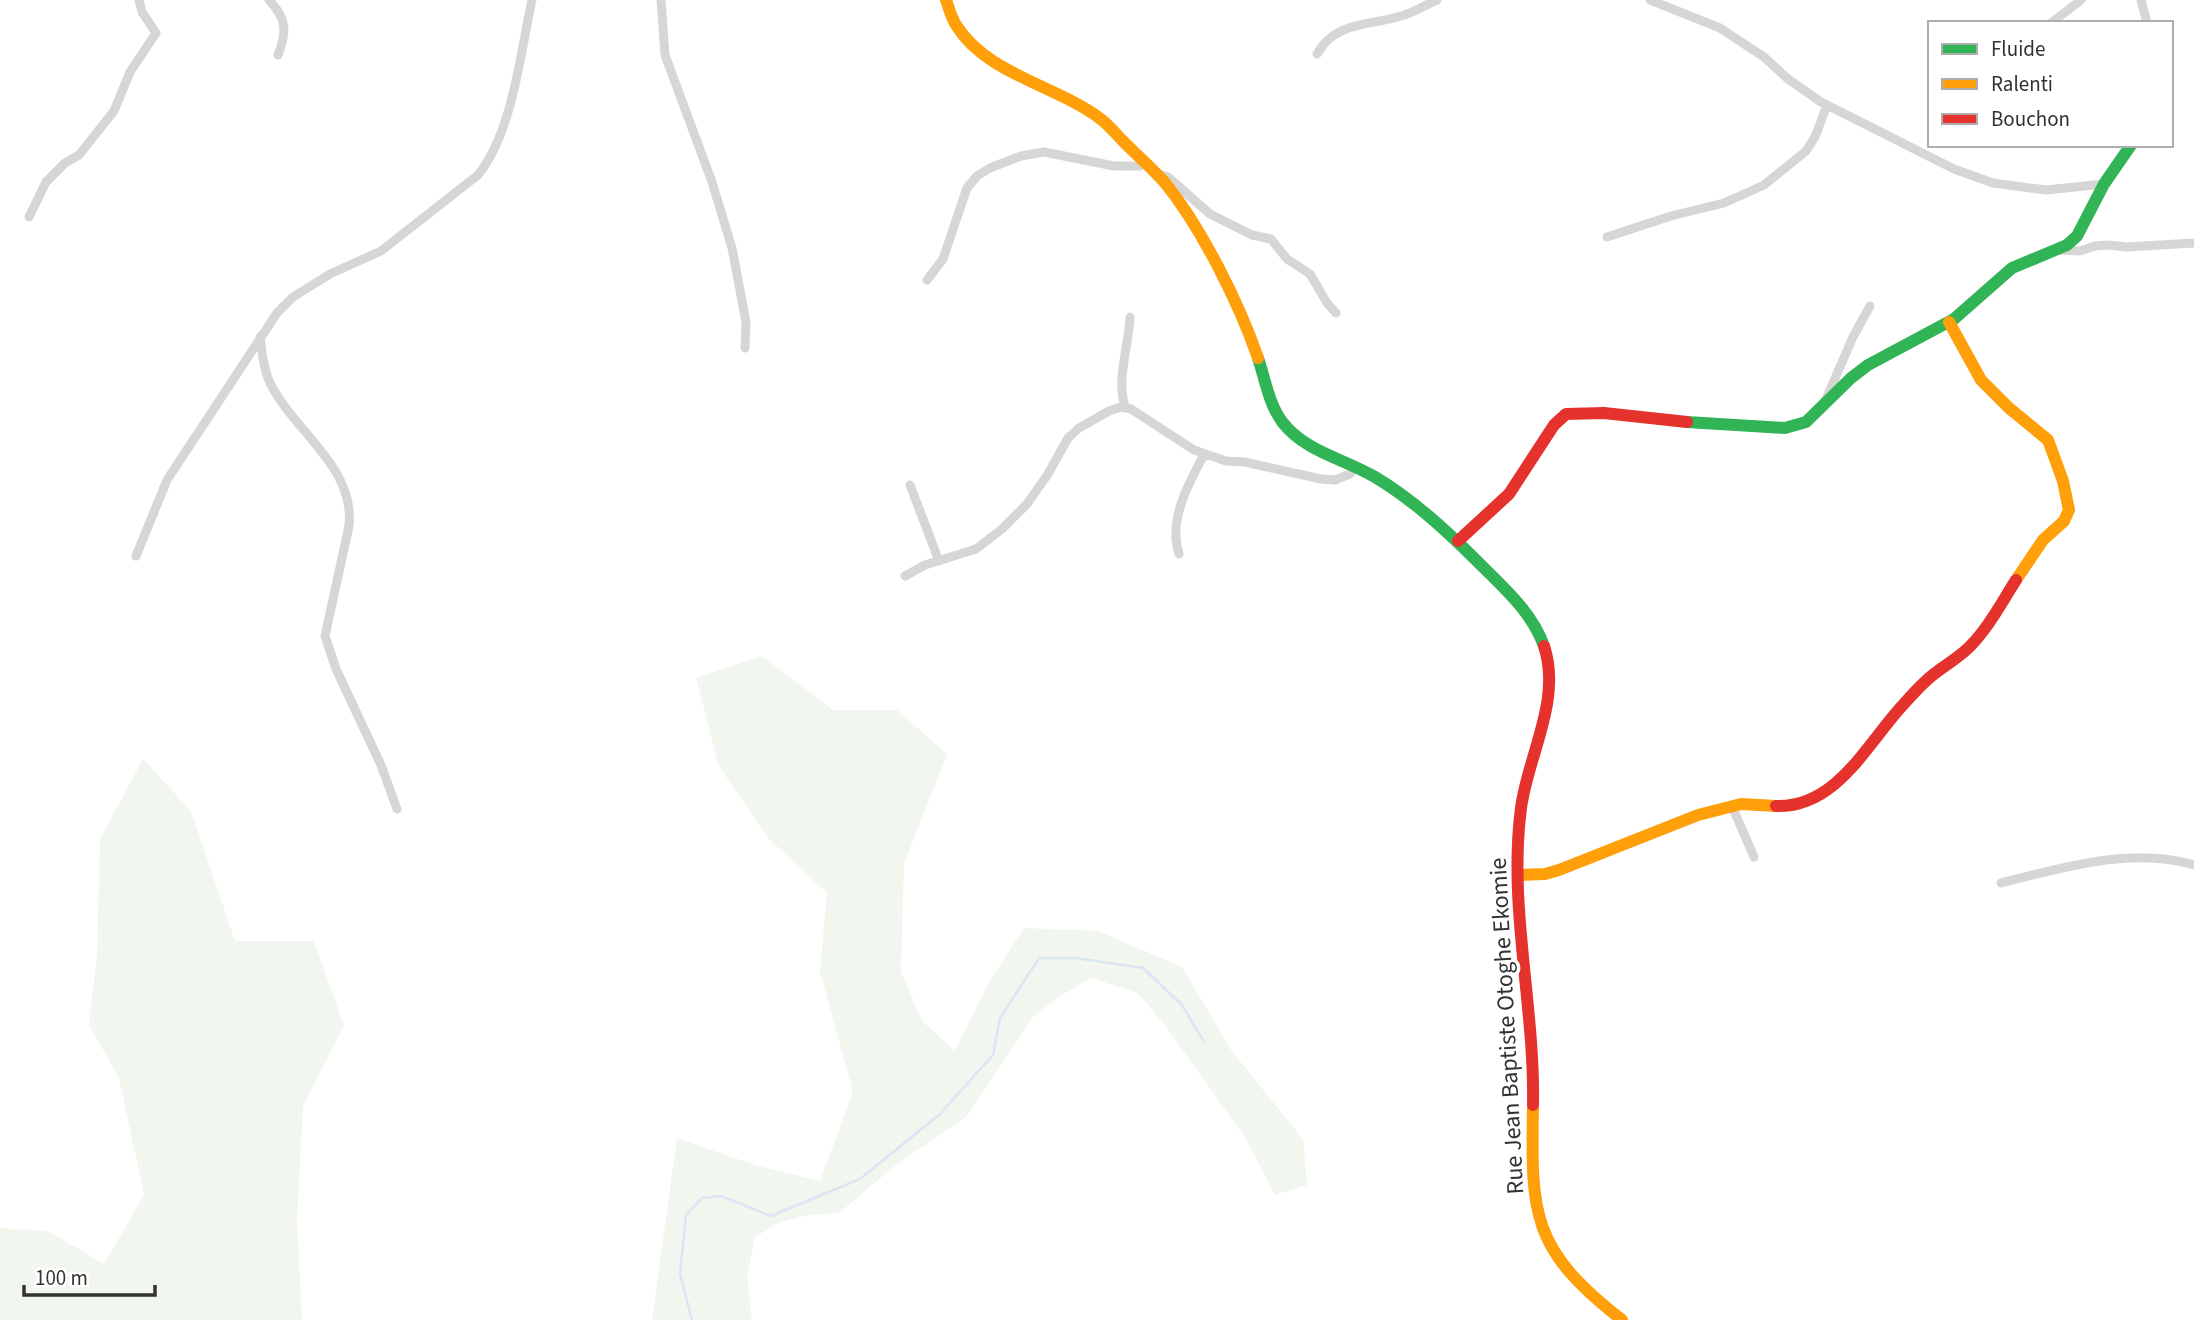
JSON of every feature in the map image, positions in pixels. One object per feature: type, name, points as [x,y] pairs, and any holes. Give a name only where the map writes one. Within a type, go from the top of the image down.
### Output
[{"type":"street","points":[[29,217],[47,182],[65,163],[79,155],[114,111],[130,72],[156,33],[142,12],[139,0]]},
{"type":"street","points":[[269,0],[284,26],[285,37],[278,55]]},
{"type":"street","points":[[136,556],[167,480],[260,337],[293,297],[330,274],[381,251],[478,175],[486,165],[510,106],[532,0]]},
{"type":"street","points":[[661,0],[665,55],[712,182],[732,248],[745,313],[745,348]]},
{"type":"street","name":"Rue Jean Baptiste Otoghe Ekomie","points":[[946,0],[951,21],[976,47],[1019,76],[1090,111],[1104,121],[1157,174],[1198,234],[1242,314],[1272,403],[1281,420],[1302,440],[1373,475],[1416,505],[1458,541],[1531,618],[1546,650],[1550,684],[1548,704],[1522,800],[1519,823],[1521,924],[1534,1081],[1530,1165],[1532,1190],[1543,1231],[1555,1256],[1581,1287],[1622,1320]]},
{"type":"street","points":[[1317,54],[1323,43],[1342,29],[1401,16],[1437,0]]},
{"type":"street","points":[[1650,0],[1720,28],[1764,57],[1788,79],[1827,105],[1954,169],[1993,183],[2046,190],[2105,184]]},
{"type":"street","points":[[2054,21],[2081,0]]},
{"type":"street","points":[[2141,0],[2146,21]]},
{"type":"street","points":[[1607,237],[1671,216],[1724,204],[1764,185],[1806,151],[1827,105]]},
{"type":"street","points":[[1458,541],[1509,494],[1553,425],[1566,414],[1604,413],[1725,426],[1785,428],[1806,422],[1850,378],[1868,365],[1949,322],[2012,268],[2059,250],[2077,236],[2105,184],[2130,147]]},
{"type":"street","points":[[927,280],[943,259],[967,188],[977,176],[990,168],[1021,156],[1044,152],[1114,166],[1140,166],[1137,155]]},
{"type":"street","points":[[1157,174],[1168,177],[1210,214],[1252,235],[1271,239],[1287,259],[1310,274],[1336,313]]},
{"type":"street","points":[[2059,250],[2080,251],[2108,245],[2138,247],[2194,243]]},
{"type":"street","points":[[1822,407],[1870,306]]},
{"type":"street","points":[[1126,408],[1121,390],[1130,317]]},
{"type":"street","points":[[1520,875],[1545,874],[1559,870],[1698,814],[1741,804],[1785,806],[1814,798],[1840,779],[1870,748],[1899,709],[1928,679],[1974,643],[2043,540],[2064,521],[2070,510],[2048,439],[2009,408],[1981,380],[1949,322]]},
{"type":"street","points":[[260,337],[264,365],[272,386],[326,458],[347,495],[351,509],[349,526],[325,636],[336,669],[381,765],[397,809]]},
{"type":"street","points":[[905,576],[925,565],[976,549],[1002,529],[1027,505],[1068,438],[1089,421],[1109,411],[1126,408],[1204,455],[1226,461],[1335,480],[1350,474],[1354,467]]},
{"type":"street","points":[[1180,554],[1175,530],[1186,494],[1204,455]]},
{"type":"street","points":[[910,485],[940,561]]},
{"type":"street","points":[[1732,806],[1754,857]]},
{"type":"street","points":[[2001,883],[2054,870],[2124,858],[2180,860],[2194,865]]},
{"type":"shaded area","points":[[762,656],[833,710],[897,710],[947,754],[904,864],[901,972],[922,1021],[955,1051],[991,979],[1024,928],[1098,931],[1182,967],[1231,1050],[1303,1139],[1307,1185],[1275,1195],[1245,1137],[1167,1028],[1138,993],[1091,978],[1057,998],[1033,1017],[966,1117],[896,1165],[839,1213],[807,1215],[778,1223],[755,1237],[747,1279],[752,1320],[652,1320],[677,1138],[755,1165],[820,1181],[853,1092],[820,972],[827,893],[768,838],[719,766],[696,678]]},
{"type":"shaded area","points":[[143,759],[191,811],[235,941],[314,941],[344,1026],[303,1106],[297,1221],[302,1320],[0,1320],[0,1228],[48,1231],[104,1264],[144,1195],[119,1078],[89,1025],[97,955],[100,839]]},
{"type":"waterway","points":[[692,1320],[680,1274],[686,1215],[702,1198],[721,1196],[771,1216],[860,1179],[940,1114],[993,1055],[1000,1018],[1039,958],[1076,958],[1143,968],[1182,1005],[1204,1042]]},
{"type":"traffic: fast","points":[[1687,422],[1785,428],[1806,422],[1868,365],[1954,319],[2012,268],[2067,245],[2077,236],[2104,184],[2130,147]]},
{"type":"traffic: fast","points":[[1258,358],[1274,408],[1292,433],[1314,448],[1375,477],[1431,518],[1518,603],[1533,623],[1544,646]]},
{"type":"traffic: slow","points":[[946,0],[951,16],[969,42],[1004,68],[1065,97],[1102,120],[1166,184],[1193,222],[1218,267],[1241,314],[1258,358]]},
{"type":"traffic: slow","points":[[1949,322],[1981,380],[2009,408],[2048,440],[2063,481],[2069,510],[2064,521],[2043,540],[2016,580]]},
{"type":"traffic: slow","points":[[1520,875],[1545,874],[1559,870],[1698,815],[1741,804],[1776,806]]},
{"type":"traffic: slow","points":[[1533,1105],[1533,1175],[1536,1203],[1543,1227],[1553,1250],[1569,1272],[1622,1320]]},
{"type":"traffic: jam","points":[[1458,541],[1509,494],[1554,425],[1566,414],[1604,413],[1687,422]]},
{"type":"traffic: jam","points":[[1776,806],[1797,804],[1816,797],[1848,771],[1918,689],[1974,642],[2016,580]]},
{"type":"traffic: jam","points":[[1533,1105],[1533,1068],[1520,919],[1518,845],[1521,808],[1542,727],[1549,687],[1544,646]]}]
